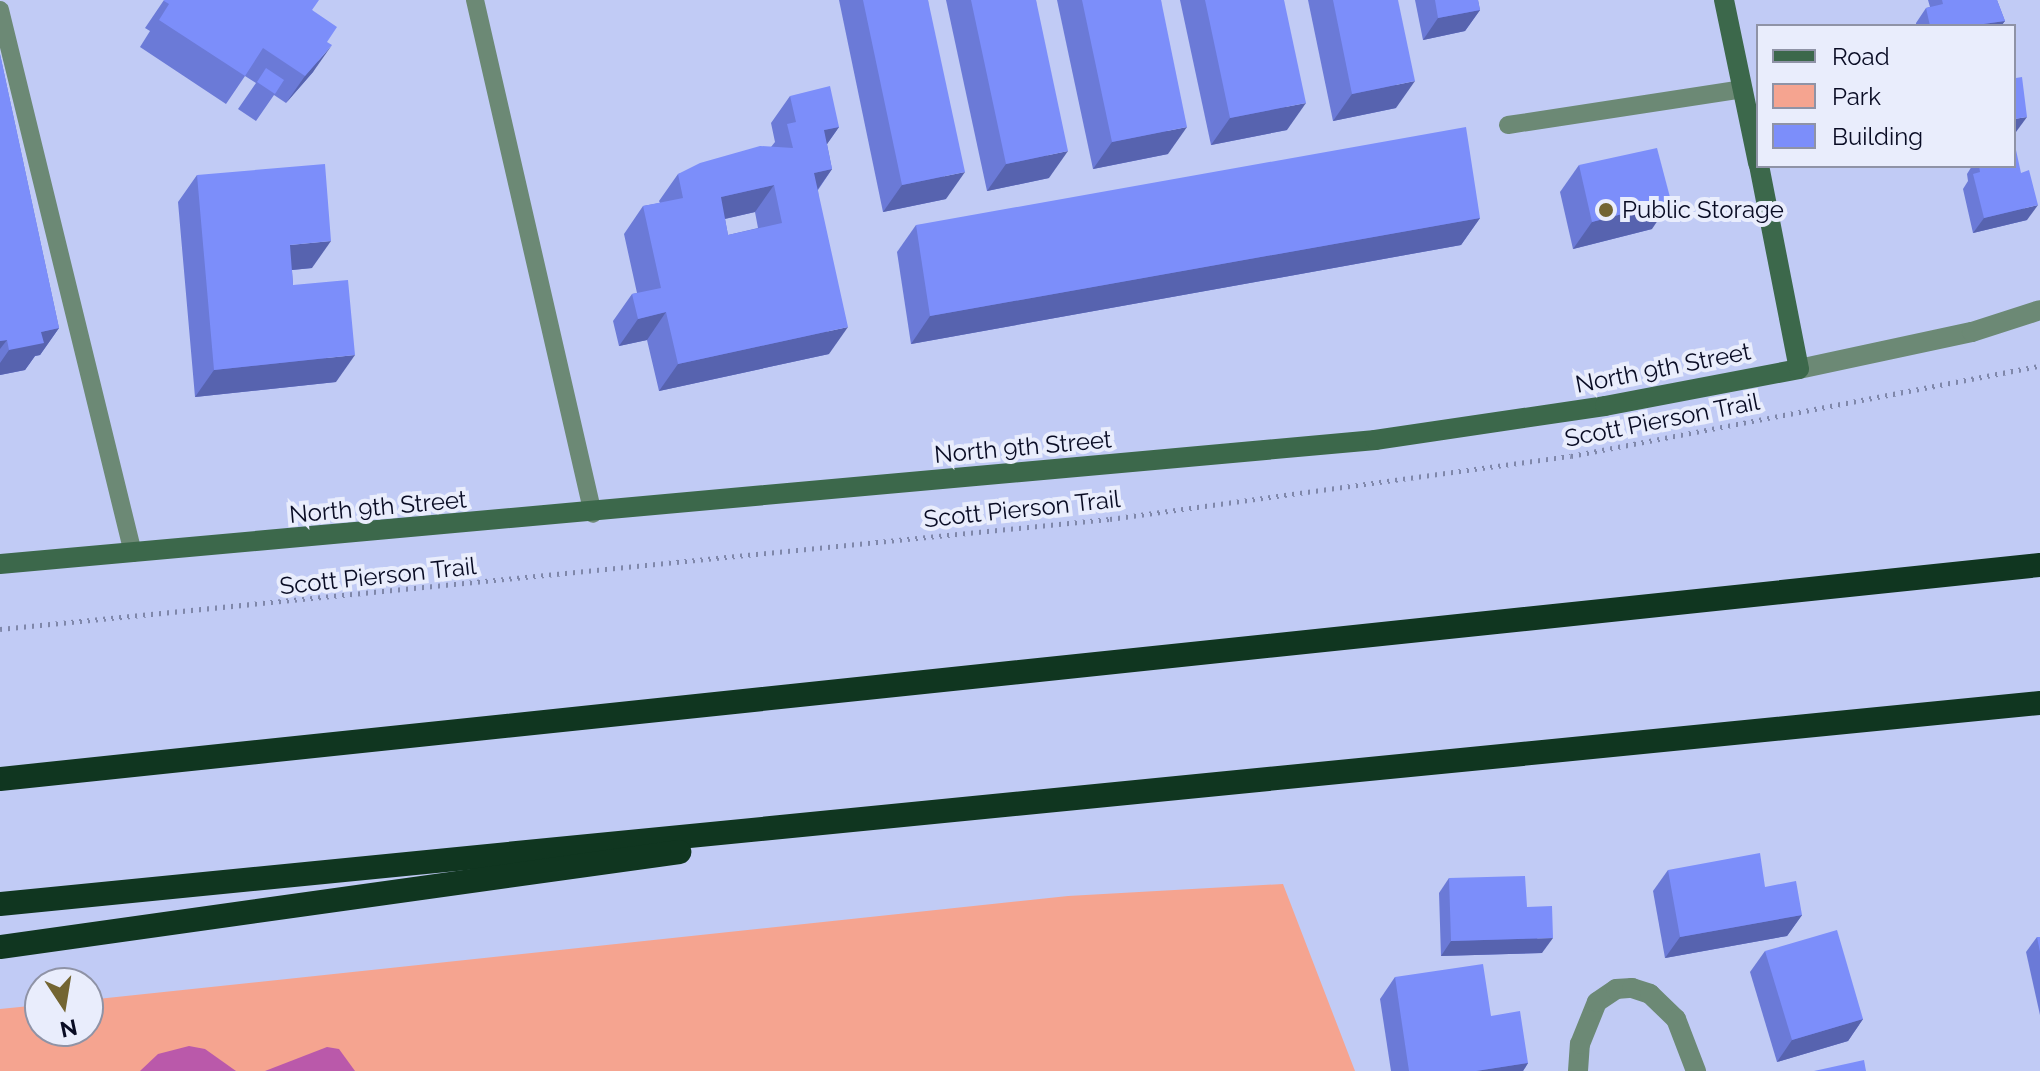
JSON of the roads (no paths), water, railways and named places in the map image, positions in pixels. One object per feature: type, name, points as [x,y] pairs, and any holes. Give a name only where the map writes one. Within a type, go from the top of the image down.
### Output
[{"type":"highway","points":[[0,779],[2040,565]]},
{"type":"highway","points":[[0,904],[2040,703]]},
{"type":"highway","points":[[0,947],[1064,799]]},
{"type":"street","points":[[1724,0],[1756,155]]},
{"type":"street","points":[[1759,168],[1799,369]]},
{"type":"street","name":"North 9th Street","points":[[0,564],[593,514],[1375,440],[1605,406],[1799,369],[1958,336],[2040,310]]},
{"type":"street","points":[[1578,1071],[1584,1031],[1597,1002],[1616,989],[1632,988],[1650,994],[1676,1019],[1696,1071]]},
{"type":"lane","points":[[475,0],[593,514]]},
{"type":"lane","points":[[0,10],[133,553]]},
{"type":"lane","points":[[1508,125],[1743,89]]},
{"type":"place","name":"Public Storage","points":[[1606,210]]}]
